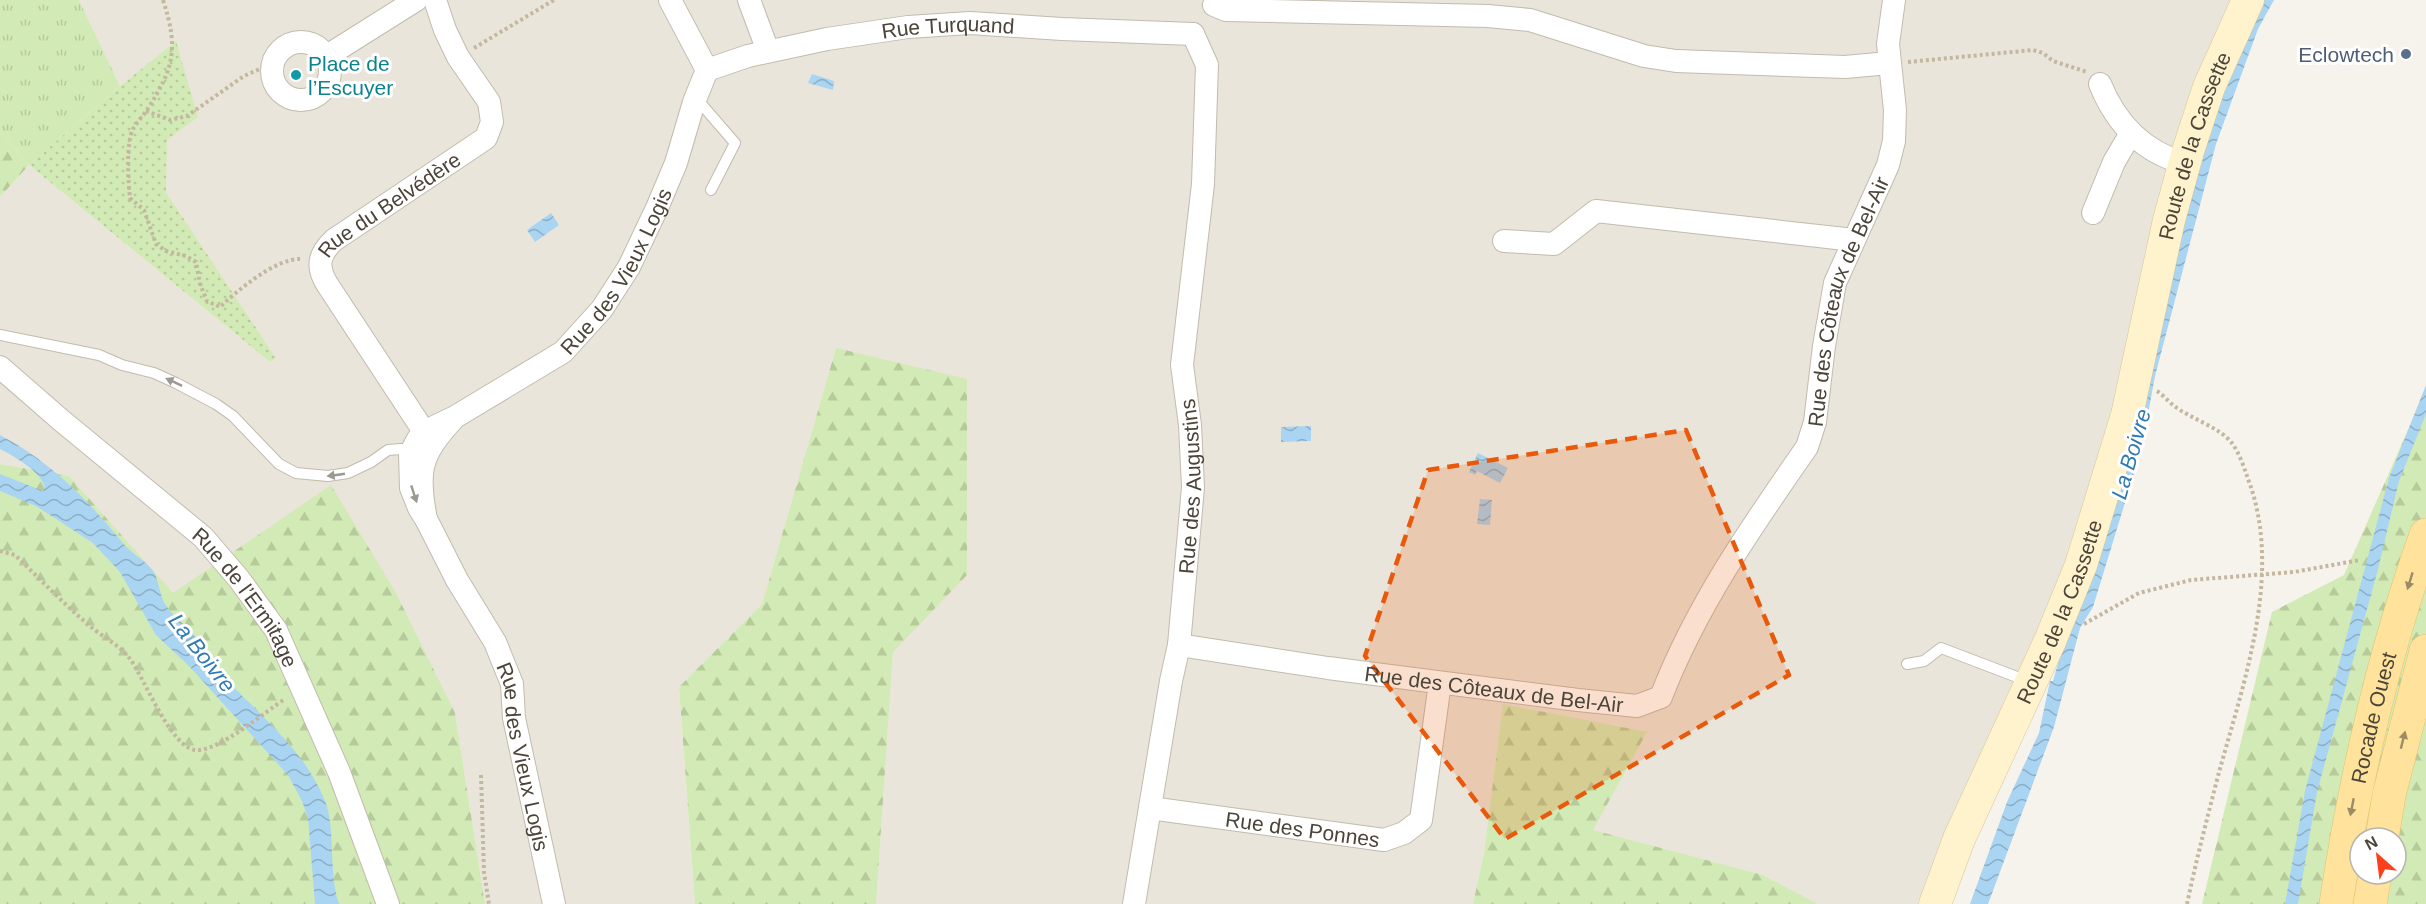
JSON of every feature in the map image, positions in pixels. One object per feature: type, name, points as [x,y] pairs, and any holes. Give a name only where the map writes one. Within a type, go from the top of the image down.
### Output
[{"type":"main road","name":"Rocade Ouest","points":[[2336,904],[2353,801],[2378,691],[2426,535]]},
{"type":"main road","name":"Rocade Ouest","points":[[2384,826],[2389,795],[2426,651]]},
{"type":"main road","points":[[2370,904],[2373,886]]},
{"type":"street","points":[[327,56],[416,0]]},
{"type":"street","name":"Rue du Belvédère","points":[[430,437],[321,273],[319,260],[324,249],[334,240],[486,138],[492,122],[489,102],[458,57],[445,30],[435,0]]},
{"type":"street","points":[[670,0],[707,70]]},
{"type":"street","points":[[749,0],[768,51]]},
{"type":"street","name":"Rue des Côteaux de Bel-Air","points":[[1179,645],[1440,683],[1637,706],[1661,697],[1714,586],[1807,447],[1815,422],[1834,283],[1887,165],[1894,141],[1895,110],[1889,63],[1889,25],[1894,0]]},
{"type":"street","name":"Route de la Cassette","points":[[1935,904],[1959,839],[2081,565],[2109,481],[2127,415],[2150,301],[2184,163],[2209,87],[2248,0]]},
{"type":"street","points":[[1193,34],[1216,3],[1226,10],[1488,16],[1530,20],[1644,56],[1676,61],[1845,67],[1889,63]]},
{"type":"street","name":"Rue Turquand","points":[[707,70],[768,51],[827,39],[908,27],[970,23],[1074,30],[1193,34]]},
{"type":"street","name":"Rue des Augustins","points":[[1134,904],[1179,645],[1193,487],[1190,425],[1182,365],[1203,184],[1207,65],[1193,34]]},
{"type":"street","points":[[293,42],[316,45],[327,56],[331,71],[327,86],[316,97],[308,100],[293,99],[280,92],[272,79],[273,63],[280,50],[293,42]]},
{"type":"street","name":"Rue des Vieux Logis","points":[[554,904],[514,718],[512,684],[495,642],[457,580],[419,508],[411,488],[409,469],[412,451],[418,439],[430,437],[455,417],[563,352],[602,309],[628,267],[657,208],[676,163],[707,70]]},
{"type":"street","points":[[2100,84],[2116,115],[2131,134],[2151,150],[2184,163]]},
{"type":"street","points":[[2093,213],[2114,162],[2131,134]]},
{"type":"street","points":[[1504,241],[1554,244],[1596,211],[1854,240]]},
{"type":"street","name":"Rue de l’Ermitage","points":[[0,368],[203,537],[239,579],[270,622],[303,686],[339,772],[388,904]]},
{"type":"street","name":"Rue des Vieux Logis","points":[[426,519],[420,480],[430,437]]},
{"type":"street","name":"Rue des Ponnes","points":[[1150,808],[1384,840],[1404,832],[1421,820],[1440,683]]},
{"type":"lane","points":[[696,98],[735,143],[711,190]]},
{"type":"lane","points":[[0,335],[99,355],[122,365],[154,373],[176,383],[216,404],[233,416],[279,464],[296,473],[328,476],[348,473],[371,462],[388,450],[412,451]]},
{"type":"lane","points":[[1907,664],[1924,661],[1941,648],[2030,682]]},
{"type":"path","points":[[163,0],[174,49],[168,75],[134,128],[129,140],[127,180],[130,198],[144,210],[156,244],[166,251],[186,256],[196,262],[200,284],[207,301],[220,307],[238,291],[292,258],[319,260]]},
{"type":"path","points":[[458,57],[554,0]]},
{"type":"path","points":[[1889,63],[1956,59],[2033,50],[2043,53],[2053,61],[2098,75],[2100,84]]},
{"type":"path","points":[[146,111],[170,120],[187,116],[244,76],[273,63]]},
{"type":"path","points":[[2160,392],[2190,418],[2232,442],[2256,500],[2262,537],[2263,574],[2253,642],[2200,843],[2187,904]]},
{"type":"path","points":[[0,551],[15,555],[91,627],[129,657],[183,745],[196,750],[210,747],[239,732],[273,706]]},
{"type":"path","points":[[2085,624],[2139,593],[2191,580],[2294,572],[2360,560]]},
{"type":"path","points":[[481,776],[484,872],[489,904]]},
{"type":"highlighted area","points":[[1686,430],[1789,675],[1505,839],[1365,656],[1428,470]]},
{"type":"shaded area","points":[[79,0],[2259,0],[2099,478],[1943,904],[1818,904],[1763,875],[1592,830],[1503,705],[1484,853],[1473,904],[876,904],[893,651],[966,574],[836,348],[762,604],[679,687],[695,904],[485,904],[455,713],[331,486],[173,594],[69,476],[0,464],[0,197],[29,165],[270,362],[276,358],[166,192],[166,140],[175,42],[120,86]]},
{"type":"green space","points":[[0,0],[79,0],[120,86],[29,165],[0,132]]},
{"type":"green space","points":[[176,41],[198,117],[167,140],[166,192],[276,358],[270,362],[29,165]]},
{"type":"green space","points":[[0,132],[29,165],[0,197]]},
{"type":"green space","points":[[836,348],[967,379],[967,575],[893,652],[876,904],[695,904],[679,687],[762,604]]},
{"type":"green space","points":[[2426,389],[2426,904],[2202,904],[2272,612],[2344,575]]},
{"type":"green space","points":[[0,464],[69,476],[173,593],[331,485],[395,591],[455,713],[485,904],[0,904]]},
{"type":"green space","points":[[1503,704],[1647,732],[1593,830],[1763,875],[1818,904],[1473,904],[1484,853]]},
{"type":"water","name":"La Boivre","points":[[2258,0],[2274,0],[2258,29],[2216,144],[2155,376],[2142,447],[2093,607],[2080,628],[2054,727],[1988,904],[1970,904],[2007,802],[2039,733],[2050,681],[2053,681],[2210,120]]},
{"type":"water","points":[[812,74],[834,81],[833,90],[808,83]]},
{"type":"water","points":[[551,213],[559,225],[535,242],[527,230]]},
{"type":"water","points":[[2426,385],[2426,414],[2399,481],[2378,569],[2317,792],[2298,904],[2285,904],[2305,791],[2389,478]]},
{"type":"water","points":[[1311,426],[1311,441],[1281,442],[1281,427]]},
{"type":"water","name":"La Boivre","points":[[0,435],[36,457],[67,482],[126,546],[148,565],[155,574],[165,604],[192,633],[207,658],[272,725],[302,760],[315,780],[328,812],[334,879],[339,904],[315,904],[308,818],[288,775],[190,667],[156,635],[120,572],[93,543],[36,506],[0,491],[0,474],[43,491],[45,488],[33,470],[0,449]]},
{"type":"water","points":[[1478,453],[1508,468],[1500,483],[1477,471],[1475,475],[1469,472]]},
{"type":"water","points":[[1480,499],[1492,500],[1490,525],[1477,524]]},
{"type":"place","name":"Eclowtech","points":[[2406,54]]},
{"type":"place","name":"Place de l’Escuyer","points":[[296,75]]}]
